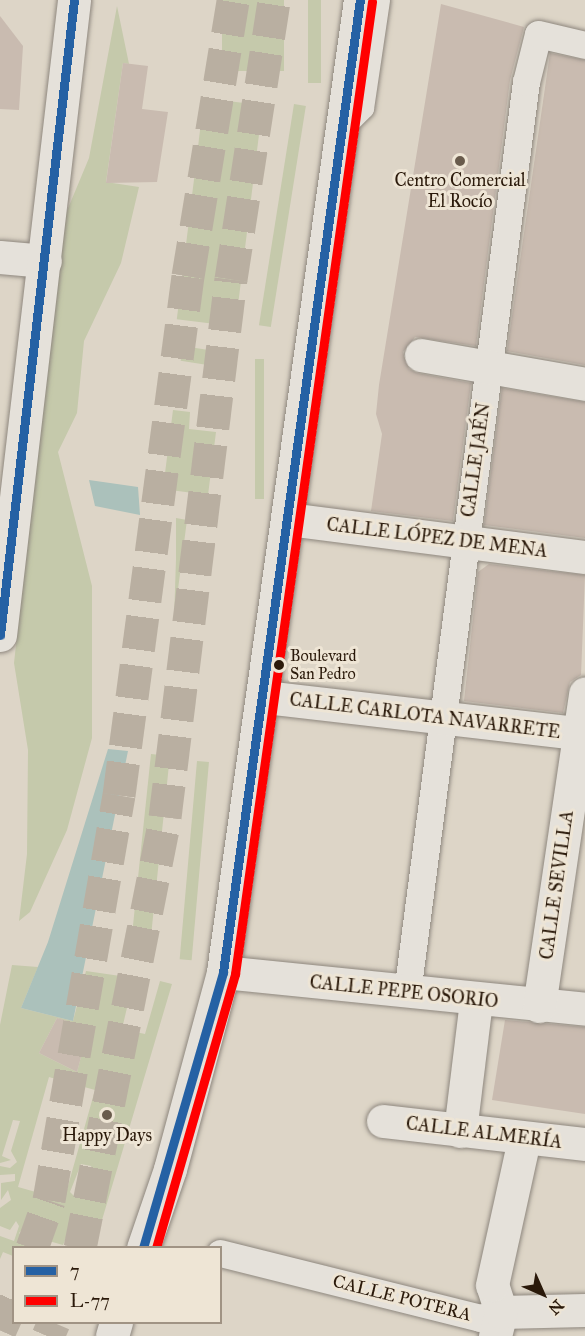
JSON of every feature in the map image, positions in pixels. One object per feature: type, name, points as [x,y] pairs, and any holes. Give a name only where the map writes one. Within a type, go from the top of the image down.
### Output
[{"type":"street","points":[[0,635],[3,586],[45,261],[74,0]]},
{"type":"street","points":[[144,1246],[170,1169],[223,972],[265,697],[360,0]]},
{"type":"street","name":"CALLE JAÉN","points":[[407,993],[526,82],[538,34],[585,45]]},
{"type":"street","points":[[0,257],[45,261]]},
{"type":"street","points":[[422,355],[489,365],[585,384]]},
{"type":"street","name":"CALLE LÓPEZ DE MENA","points":[[288,519],[466,544],[585,557]]},
{"type":"street","name":"CALLE SEVILLA","points":[[539,1006],[582,734],[585,693]]},
{"type":"street","name":"CALLE CARLOTA NAVARRETE","points":[[265,697],[582,734]]},
{"type":"street","name":"CALLE PEPE OSORIO","points":[[223,972],[476,1001],[585,1009]]},
{"type":"street","points":[[460,1131],[476,1001]]},
{"type":"street","name":"CALLE ALMERÍA","points":[[382,1121],[524,1139],[585,1144]]},
{"type":"street","points":[[498,1324],[492,1285],[524,1139]]},
{"type":"street","name":"CALLE POTERA","points":[[222,1254],[498,1324],[585,1310]]},
{"type":"lane","points":[[341,133],[365,109],[381,0]]},
{"type":"green space","points":[[222,0],[284,0],[284,71],[222,71]]},
{"type":"green space","points":[[308,0],[321,0],[321,83],[308,83]]},
{"type":"green space","points":[[117,6],[129,64],[123,63],[106,182],[139,187],[121,263],[84,341],[77,413],[58,452],[92,586],[92,738],[67,830],[30,912],[19,921],[27,854],[28,750],[14,663],[64,218],[89,158]]},
{"type":"green space","points":[[204,98],[263,105],[235,327],[177,319]]},
{"type":"green space","points":[[294,104],[306,106],[271,327],[259,325]]},
{"type":"green space","points":[[183,346],[227,353],[225,368],[181,361]]},
{"type":"green space","points":[[255,359],[264,359],[264,499],[255,499]]},
{"type":"green space","points":[[173,410],[190,412],[189,429],[216,432],[208,495],[163,489]]},
{"type":"green space","points":[[176,518],[187,520],[174,620],[176,559]]},
{"type":"green space","points":[[151,754],[170,756],[149,953],[130,951]]},
{"type":"green space","points":[[197,761],[209,762],[192,960],[180,959]]},
{"type":"green space","name":"Happy Days","points":[[12,965],[38,967],[21,1008],[73,1021],[86,971],[134,978],[122,1029],[145,1034],[160,981],[172,984],[94,1246],[71,1246],[77,1224],[73,1221],[63,1245],[49,1241],[47,1246],[12,1246],[12,1256],[3,1252],[0,1259],[0,1236],[14,1241],[19,1226],[16,1221],[10,1230],[0,1226],[0,1208],[11,1200],[8,1190],[1,1200],[1,1183],[15,1181],[15,1174],[0,1175],[0,1166],[10,1168],[17,1162],[11,1151],[20,1121],[13,1120],[2,1156],[11,1160],[0,1163],[0,1025]],"holes":[[[57,1018],[88,1030],[77,1072],[39,1053]],[[49,1077],[95,1090],[64,1200],[18,1187]],[[81,1164],[91,1166],[94,1175],[89,1188],[82,1187],[84,1172],[74,1196],[70,1192]],[[48,1219],[51,1223],[41,1234],[45,1243],[36,1239],[30,1244],[19,1233],[27,1225],[37,1229]]]},
{"type":"water","points":[[89,480],[138,487],[140,515],[95,506]]},
{"type":"water","points":[[108,749],[128,751],[73,1021],[21,1008],[48,942]]},
{"type":"building","points":[[441,4],[524,27],[510,80],[476,346],[415,337],[403,352],[409,369],[417,373],[471,383],[453,521],[371,511],[382,434],[376,414],[379,385]]},
{"type":"building","points":[[0,16],[23,46],[19,110],[0,109]]},
{"type":"building","points":[[550,53],[585,60],[585,365],[507,351]]},
{"type":"building","points":[[123,63],[148,66],[142,109],[168,112],[157,182],[106,183]]},
{"type":"building","points":[[502,388],[585,402],[585,538],[484,525]]},
{"type":"building","points":[[489,564],[585,575],[581,675],[570,682],[563,713],[464,701],[478,572]]},
{"type":"building","points":[[57,1018],[89,1027],[77,1072],[39,1053]]},
{"type":"building","points":[[505,1020],[585,1027],[585,1114],[492,1100]]},
{"type":"tunnel","points":[[33,1246],[49,1200],[119,795],[188,276],[233,0]]},
{"type":"tunnel","points":[[80,1246],[165,817],[231,279],[274,0]]},
{"type":"tunnel","points":[[0,1330],[12,1303]]},
{"type":"tunnel","points":[[48,1336],[53,1324]]},
{"type":"transit line","name":"7","points":[[0,635],[74,0]]},
{"type":"transit line","name":"7","points":[[144,1246],[223,972],[360,0]]},
{"type":"transit line","name":"L-77","points":[[157,1246],[235,974],[372,2]]},
{"type":"place","name":"Centro Comercial El Rocío","points":[[460,161]]},
{"type":"place","name":"Boulevard San Pedro","points":[[279,665]]},
{"type":"place","name":"Happy Days","points":[[107,1115]]}]
